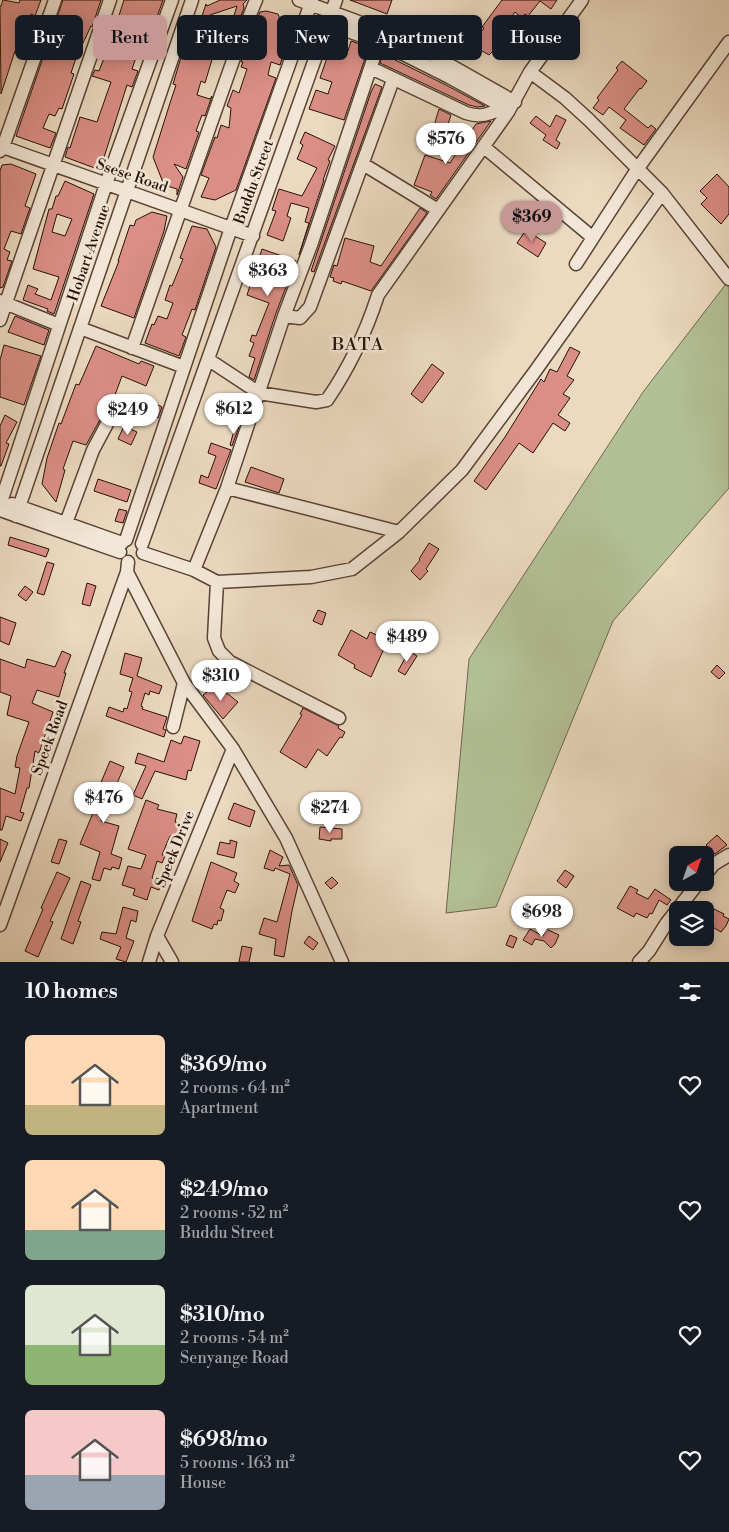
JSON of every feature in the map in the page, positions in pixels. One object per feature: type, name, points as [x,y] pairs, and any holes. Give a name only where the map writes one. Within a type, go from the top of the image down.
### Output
[{"type":"street","points":[[0,130],[47,0]]},
{"type":"street","points":[[1,148],[55,0]]},
{"type":"street","points":[[0,320],[3,302],[110,0]]},
{"type":"street","name":"Hobart Avenue","points":[[0,504],[58,324],[172,0]]},
{"type":"street","name":"Hobart Avenue","points":[[18,511],[192,0]]},
{"type":"street","points":[[132,348],[243,32],[256,0]]},
{"type":"street","points":[[208,360],[259,393],[316,402],[327,400],[335,389],[368,326],[378,295],[484,147],[530,72],[582,0]]},
{"type":"street","points":[[342,962],[286,838],[233,749],[184,683],[121,556],[122,545],[307,1],[334,6],[402,38],[509,108]]},
{"type":"street","points":[[576,264],[638,168],[729,42]]},
{"type":"street","name":"Buddu Street","points":[[142,549],[315,60]]},
{"type":"street","points":[[194,570],[228,488],[284,316],[314,235],[373,60]]},
{"type":"street","points":[[415,60],[509,108]]},
{"type":"street","points":[[371,68],[393,80],[475,116],[485,116],[509,108]]},
{"type":"street","points":[[530,72],[565,98],[638,168],[662,193],[729,279]]},
{"type":"street","points":[[284,316],[300,318],[310,307],[393,80]]},
{"type":"street","points":[[484,147],[592,238]]},
{"type":"street","name":"Ssese Road","points":[[1,148],[253,236]]},
{"type":"street","points":[[363,164],[438,210]]},
{"type":"street","points":[[0,504],[122,545],[135,539],[142,549],[194,570],[217,582],[311,577],[352,569],[398,532],[462,470],[662,193]]},
{"type":"street","points":[[3,302],[58,324]]},
{"type":"street","points":[[80,328],[184,367]]},
{"type":"street","points":[[66,523],[93,450],[108,422]]},
{"type":"street","points":[[228,488],[398,532]]},
{"type":"street","points":[[18,511],[66,523],[122,545]]},
{"type":"street","points":[[128,567],[137,560],[142,549]]},
{"type":"street","name":"Speek Road","points":[[0,925],[128,567]]},
{"type":"street","points":[[217,582],[214,638],[219,651],[230,662],[339,718]]},
{"type":"street","points":[[173,727],[184,683]]},
{"type":"street","name":"Speek Drive","points":[[149,962],[157,936],[233,749]]},
{"type":"street","points":[[714,864],[729,855]]},
{"type":"street","points":[[639,962],[692,891]]},
{"type":"street","points":[[157,936],[172,962]]},
{"type":"green space","points":[[729,280],[729,488],[613,621],[496,907],[446,913],[469,659],[643,392]]},
{"type":"building","points":[[3,0],[19,3],[20,0],[41,0],[35,15],[15,15],[15,51],[1,94],[0,6]]},
{"type":"building","points":[[63,0],[101,0],[96,15],[93,15],[92,27],[83,43],[83,15],[58,15]]},
{"type":"building","points":[[124,0],[163,0],[158,15],[119,15]]},
{"type":"building","points":[[220,0],[247,0],[243,4],[244,8],[241,15],[234,15],[237,6],[210,15],[202,15],[206,4],[207,6]]},
{"type":"building","points":[[350,0],[392,0],[387,14]]},
{"type":"building","points":[[502,0],[557,0],[551,9],[540,1],[529,15],[518,15],[515,12],[513,15],[492,15],[492,52],[489,55],[482,51],[482,31],[484,28],[482,27]]},
{"type":"building","points":[[266,11],[278,15],[277,60],[282,60],[280,65],[271,62],[268,75],[276,78],[236,190],[215,200],[201,197],[209,178],[201,175],[221,125],[229,128],[231,108],[227,106],[233,90],[239,93],[247,69],[241,67],[242,60],[267,60],[267,15],[259,15],[260,12]]},
{"type":"building","points":[[351,41],[358,43],[358,60],[365,60],[344,120],[309,109],[316,90],[328,94],[332,82],[320,78],[326,60],[348,60]]},
{"type":"building","points":[[42,60],[75,60],[71,73],[74,74],[62,109],[59,108],[55,116],[49,114],[43,128],[56,133],[50,148],[16,136]]},
{"type":"building","points":[[103,60],[135,60],[132,69],[138,71],[132,87],[127,85],[100,170],[65,157],[68,147],[70,148],[80,117],[97,122],[111,82],[92,76],[95,70],[99,71]]},
{"type":"building","points":[[180,60],[212,60],[205,83],[201,81],[197,95],[210,99],[212,96],[205,116],[202,115],[196,131],[199,132],[186,169],[174,164],[183,177],[177,195],[177,189],[164,185],[153,157],[176,85],[173,84]]},
{"type":"building","points":[[381,60],[395,60],[485,106],[469,105],[380,63]]},
{"type":"building","points":[[622,61],[647,81],[624,109],[648,128],[651,125],[656,129],[644,145],[620,128],[626,120],[609,107],[603,115],[593,108],[599,100],[597,98],[618,70],[616,68]]},
{"type":"building","points":[[375,84],[382,87],[314,272],[311,271],[371,92]]},
{"type":"building","points":[[439,109],[451,115],[442,143],[430,139]]},
{"type":"building","points":[[556,115],[566,120],[556,140],[560,143],[557,149],[543,140],[546,135],[530,123],[536,116],[550,127]]},
{"type":"building","points":[[491,121],[436,199],[430,195],[432,192],[414,185],[425,155],[450,163],[476,124]]},
{"type":"building","points":[[305,132],[335,146],[328,160],[330,161],[299,255],[309,223],[305,222],[309,208],[291,203],[287,216],[291,218],[283,241],[267,235],[276,211],[272,210],[279,189],[302,196],[317,168],[297,159],[303,145],[300,143]]},
{"type":"building","points":[[11,164],[36,174],[25,206],[30,208],[21,234],[11,231],[4,249],[10,252],[7,260],[12,261],[3,287],[0,288],[0,171],[2,165]]},
{"type":"building","points":[[717,174],[729,187],[729,214],[721,224],[701,204],[707,198],[700,191]]},
{"type":"building","points":[[65,181],[94,194],[54,314],[47,311],[48,309],[23,300],[28,285],[38,289],[35,294],[51,300],[59,277],[33,269],[49,209],[52,209],[56,196],[58,196]],"holes":[[[57,214],[72,219],[65,236],[52,232]]]},
{"type":"building","points":[[420,208],[427,213],[371,291],[342,281],[341,284],[333,281],[334,278],[330,277],[334,265],[337,266],[345,238],[374,246],[370,262],[381,266]]},
{"type":"building","points":[[152,212],[167,216],[164,231],[134,318],[101,306],[119,261],[130,225],[134,226],[136,220]]},
{"type":"building","points":[[192,226],[207,229],[216,247],[195,310],[192,309],[182,335],[186,337],[179,356],[145,343],[152,324],[154,325],[158,316],[167,319],[173,303],[165,300],[183,259],[180,258]]},
{"type":"building","points":[[526,230],[546,243],[538,257],[517,243]]},
{"type":"building","points":[[262,249],[296,261],[276,313],[254,380],[249,377],[255,358],[249,356],[254,343],[250,341],[252,335],[256,336],[269,303],[247,295]]},
{"type":"building","points":[[15,316],[49,330],[44,345],[8,332]]},
{"type":"building","points":[[4,345],[41,356],[24,405],[0,397],[0,360]]},
{"type":"building","points":[[96,346],[139,364],[141,361],[154,366],[146,386],[122,376],[108,414],[101,418],[86,445],[73,441],[63,469],[65,470],[56,502],[42,484],[47,458],[59,423],[61,424],[76,384],[79,385]]},
{"type":"building","points":[[570,347],[580,352],[567,376],[574,380],[563,394],[570,398],[558,415],[570,423],[565,431],[553,423],[533,453],[519,443],[486,490],[474,481],[505,437],[541,379],[544,382],[550,369],[557,372]]},
{"type":"building","points":[[432,364],[444,373],[422,403],[411,394]]},
{"type":"building","points":[[138,394],[162,407],[158,418],[132,404]]},
{"type":"building","points":[[5,415],[17,422],[6,443],[9,444],[0,466],[0,426]]},
{"type":"building","points":[[124,426],[137,432],[131,445],[118,439]]},
{"type":"building","points":[[235,427],[239,427],[232,446],[230,445]]},
{"type":"building","points":[[211,443],[231,450],[216,489],[199,483],[201,475],[208,478],[216,456],[208,453]]},
{"type":"building","points":[[251,467],[284,479],[279,493],[245,482]]},
{"type":"building","points":[[98,479],[131,490],[127,502],[94,491]]},
{"type":"building","points":[[119,509],[127,511],[123,523],[115,521]]},
{"type":"building","points":[[10,537],[49,549],[46,557],[8,545]]},
{"type":"building","points":[[429,543],[439,549],[426,569],[428,571],[420,580],[411,571],[420,560]]},
{"type":"building","points":[[47,562],[54,564],[44,595],[37,593]]},
{"type":"building","points":[[87,583],[96,586],[90,606],[82,604]]},
{"type":"building","points":[[25,586],[33,592],[26,601],[18,595]]},
{"type":"building","points":[[318,610],[326,613],[322,625],[313,621]]},
{"type":"building","points":[[0,617],[16,623],[9,645],[0,641]]},
{"type":"building","points":[[351,630],[367,639],[370,632],[388,640],[371,677],[354,668],[355,665],[338,655]]},
{"type":"building","points":[[62,651],[71,655],[64,673],[66,673],[59,697],[37,690],[32,703],[53,712],[39,753],[35,751],[29,788],[27,788],[20,812],[24,813],[21,821],[6,816],[2,830],[0,830],[0,788],[15,794],[20,768],[15,767],[17,756],[29,722],[7,715],[11,696],[0,692],[0,659],[25,668],[27,659],[55,667]]},
{"type":"building","points":[[409,651],[417,656],[405,675],[398,671]]},
{"type":"building","points":[[125,653],[142,658],[137,676],[162,686],[159,694],[150,691],[149,695],[145,693],[141,706],[143,707],[142,709],[167,717],[163,729],[166,730],[164,737],[106,716],[109,707],[123,712],[124,708],[127,709],[132,692],[129,691],[133,678],[120,674]]},
{"type":"building","points":[[717,665],[725,673],[719,679],[711,672]]},
{"type":"building","points":[[208,689],[228,694],[238,702],[223,719],[203,695]]},
{"type":"building","points":[[303,708],[339,726],[338,728],[345,732],[327,756],[318,749],[306,768],[280,752],[302,715],[300,714]]},
{"type":"building","points":[[184,736],[200,741],[191,771],[188,770],[186,780],[155,771],[142,799],[133,795],[146,766],[135,763],[138,753],[164,762],[171,740],[181,744]]},
{"type":"building","points":[[110,761],[124,767],[101,821],[119,826],[111,854],[122,858],[119,869],[112,867],[111,870],[104,868],[100,881],[92,879],[100,852],[80,844],[98,801],[94,799]]},
{"type":"building","points":[[146,800],[159,805],[157,809],[177,814],[175,822],[180,824],[176,838],[170,836],[162,855],[165,856],[162,863],[157,861],[152,878],[162,881],[159,890],[151,887],[147,900],[133,895],[135,889],[122,885],[128,866],[141,869],[146,855],[128,849]]},
{"type":"building","points":[[234,803],[255,811],[250,827],[228,819]]},
{"type":"building","points":[[320,827],[342,829],[342,839],[331,839],[331,841],[319,839]]},
{"type":"building","points":[[717,835],[727,845],[715,854],[714,846],[706,845]]},
{"type":"building","points":[[0,839],[8,843],[0,862]]},
{"type":"building","points":[[59,839],[67,841],[59,864],[51,862]]},
{"type":"building","points":[[230,840],[237,842],[234,858],[217,854],[220,842],[230,844]]},
{"type":"building","points":[[270,850],[283,857],[279,866],[289,865],[298,885],[284,957],[274,955],[276,939],[259,934],[264,918],[277,922],[290,874],[275,868],[274,871],[264,868]]},
{"type":"building","points":[[211,862],[237,873],[234,881],[239,884],[235,893],[227,890],[220,908],[224,910],[221,921],[218,920],[217,925],[214,924],[212,929],[192,921]]},
{"type":"building","points":[[565,870],[574,876],[566,888],[557,881]]},
{"type":"building","points":[[57,872],[70,878],[50,921],[53,922],[38,957],[25,951]]},
{"type":"building","points":[[332,877],[338,883],[331,889],[325,883]]},
{"type":"building","points":[[81,881],[91,885],[78,921],[81,922],[73,944],[61,939]]},
{"type":"building","points":[[630,886],[638,890],[636,893],[648,899],[655,889],[671,900],[667,905],[659,900],[652,914],[650,913],[647,918],[636,913],[634,917],[617,908]]},
{"type":"building","points":[[123,907],[138,911],[136,922],[131,920],[126,938],[134,941],[126,962],[116,959],[121,947],[100,939],[102,932],[116,934]]},
{"type":"building","points":[[714,909],[729,919],[721,932],[714,928]]},
{"type":"building","points":[[530,929],[543,936],[546,929],[559,935],[551,948],[544,941],[535,939],[532,945],[523,940]]},
{"type":"building","points":[[510,935],[517,938],[513,948],[506,945]]},
{"type":"building","points":[[309,936],[318,943],[313,950],[304,943]]},
{"type":"building","points":[[242,946],[252,948],[249,962],[239,962]]},
{"type":"district","name":"BATA","points":[[358,344]]}]
